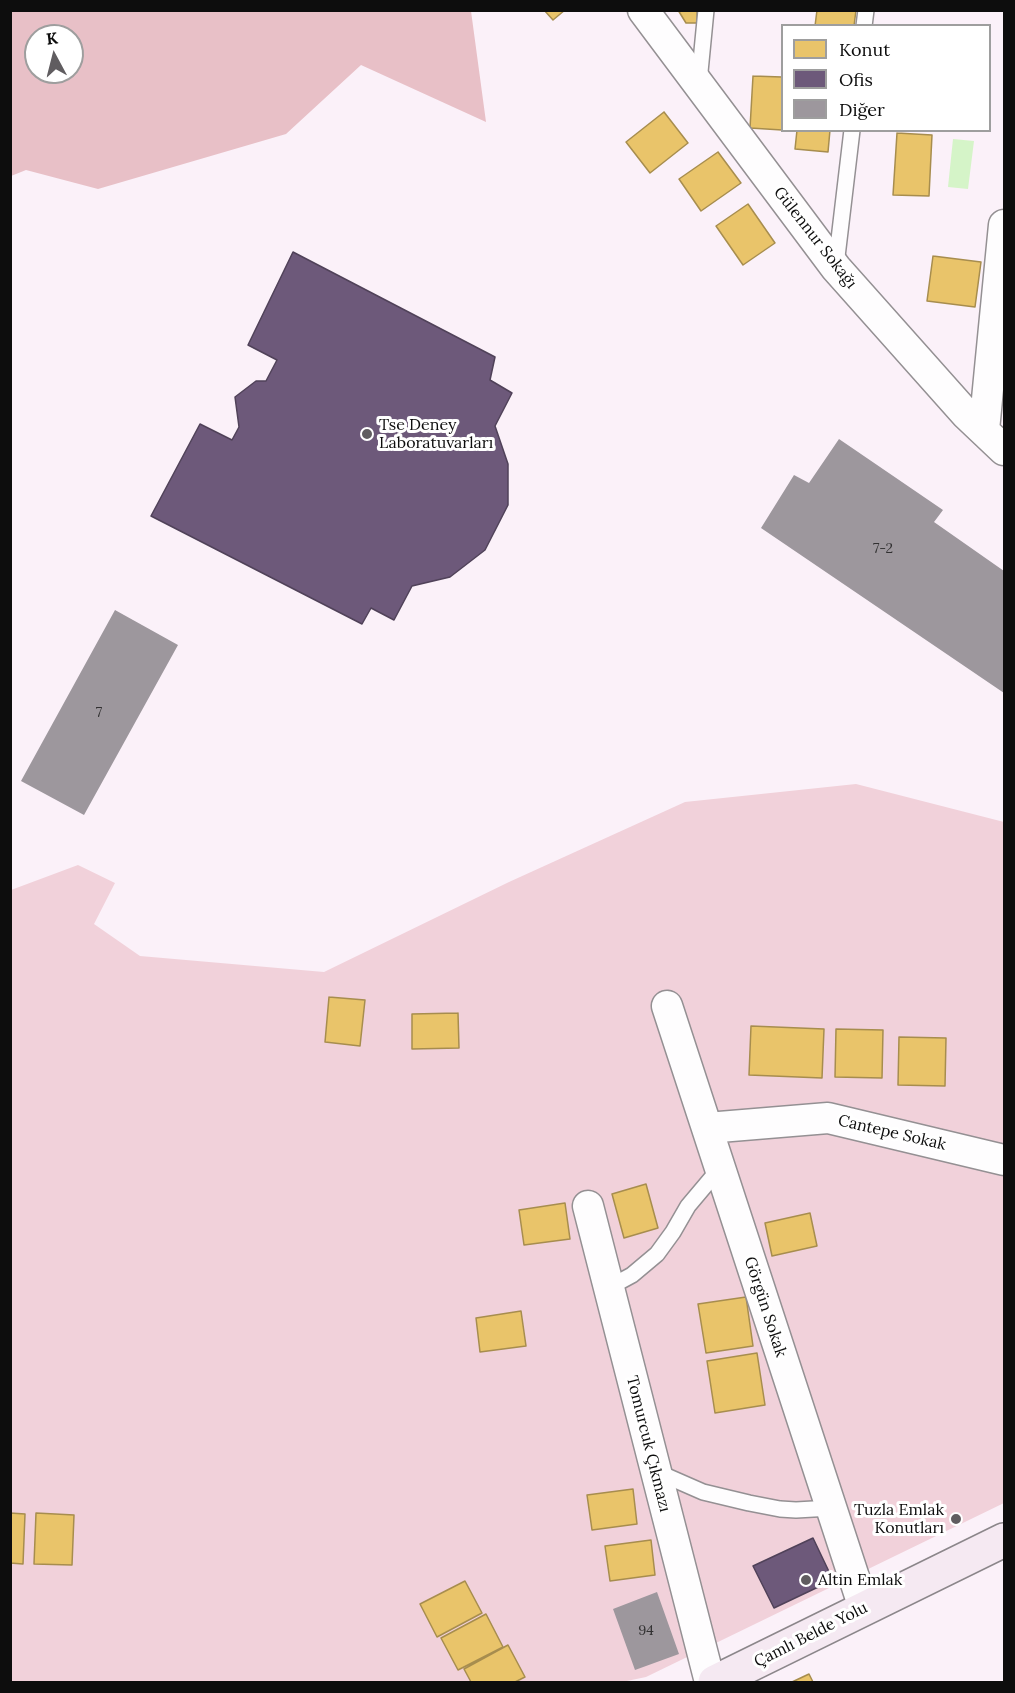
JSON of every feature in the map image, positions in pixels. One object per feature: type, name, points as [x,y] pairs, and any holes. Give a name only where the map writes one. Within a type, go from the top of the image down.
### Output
[{"type":"street","name":"Gülennur Sokağı","points":[[643,10],[836,268],[966,414],[994,440]]},
{"type":"street","points":[[994,440],[1005,225]]},
{"type":"street","name":"Görgün Sokak","points":[[667,1006],[864,1608]]},
{"type":"street","name":"Cantepe Sokak","points":[[707,1128],[828,1119],[1005,1160]]},
{"type":"street","name":"Tomurcuk Çıkmazı","points":[[588,1206],[710,1683]]},
{"type":"street","name":"Çamlı Belde Yolu","points":[[714,1683],[1005,1540]]},
{"type":"lane","points":[[699,85],[706,10]]},
{"type":"lane","points":[[836,268],[852,132]]},
{"type":"lane","points":[[608,1288],[632,1275],[657,1254],[688,1206],[720,1168]]},
{"type":"lane","points":[[655,1471],[703,1492],[749,1503],[788,1509],[831,1508]]},
{"type":"shaded area","points":[[10,11],[471,11],[486,122],[361,65],[286,134],[98,189],[26,170],[11,176]]},
{"type":"shaded area","points":[[953,139],[974,141],[968,189],[948,187]]},
{"type":"shaded area","points":[[856,784],[1004,822],[1004,1503],[646,1677],[622,1682],[11,1682],[11,890],[78,865],[115,883],[94,924],[140,956],[324,972],[509,882],[685,802]]},
{"type":"building: Konut","points":[[544,10],[565,10],[553,20]]},
{"type":"building: Konut","points":[[678,10],[697,10],[697,23],[686,23]]},
{"type":"building: Konut","points":[[817,10],[856,10],[854,24],[815,24]]},
{"type":"building: Konut","points":[[753,76],[781,77],[781,130],[750,128]]},
{"type":"building: Konut","points":[[664,112],[688,143],[650,173],[626,142]]},
{"type":"building: Konut","points":[[797,132],[830,132],[828,152],[795,149]]},
{"type":"building: Konut","points":[[897,133],[932,135],[929,196],[893,195]]},
{"type":"building: Konut","points":[[718,152],[741,183],[701,211],[679,179]]},
{"type":"building: Konut","points":[[748,204],[775,243],[743,265],[716,226]]},
{"type":"building: Konut","points":[[933,256],[981,262],[975,307],[927,301]]},
{"type":"building: Konut","points":[[329,997],[365,1000],[360,1046],[325,1042]]},
{"type":"building: Konut","points":[[458,1013],[459,1048],[412,1049],[412,1014]]},
{"type":"building: Konut","points":[[751,1026],[824,1029],[822,1078],[749,1075]]},
{"type":"building: Konut","points":[[836,1029],[883,1030],[882,1078],[835,1077]]},
{"type":"building: Konut","points":[[899,1037],[946,1038],[945,1086],[898,1085]]},
{"type":"building: Konut","points":[[646,1184],[658,1228],[624,1238],[612,1194]]},
{"type":"building: Konut","points":[[565,1203],[570,1239],[524,1245],[519,1210]]},
{"type":"building: Konut","points":[[810,1213],[817,1246],[772,1256],[765,1223]]},
{"type":"building: Konut","points":[[746,1297],[753,1346],[706,1353],[698,1304]]},
{"type":"building: Konut","points":[[521,1311],[526,1346],[480,1352],[476,1318]]},
{"type":"building: Konut","points":[[757,1353],[765,1405],[715,1413],[707,1361]]},
{"type":"building: Konut","points":[[633,1489],[637,1524],[592,1530],[587,1495]]},
{"type":"building: Konut","points":[[10,1513],[25,1514],[23,1564],[10,1563]]},
{"type":"building: Konut","points":[[36,1513],[74,1515],[72,1565],[34,1564]]},
{"type":"building: Konut","points":[[651,1540],[655,1575],[610,1581],[605,1546]]},
{"type":"building: Konut","points":[[465,1581],[482,1613],[437,1637],[420,1604]]},
{"type":"building: Konut","points":[[486,1614],[503,1647],[458,1670],[441,1638]]},
{"type":"building: Konut","points":[[508,1645],[525,1677],[515,1682],[471,1682],[464,1669]]},
{"type":"building: Konut","points":[[809,1674],[813,1682],[792,1682]]},
{"type":"building: Ofis","name":"Tse Deney Laboratuvarları","points":[[293,252],[495,357],[490,380],[512,393],[495,426],[508,464],[508,505],[485,550],[450,577],[412,586],[394,620],[371,608],[362,624],[151,516],[200,424],[232,440],[239,427],[235,397],[256,381],[266,381],[277,360],[248,345]]},
{"type":"building: Ofis","points":[[813,1538],[833,1580],[774,1608],[753,1566]]},
{"type":"building: Diğer","points":[[839,439],[943,510],[934,522],[1004,571],[1004,693],[761,528],[794,475],[809,483]]},
{"type":"building: Diğer","points":[[115,610],[178,645],[84,815],[21,781]]},
{"type":"building: Diğer","points":[[657,1592],[679,1654],[635,1670],[613,1609]]},
{"type":"place","name":"Tse Deney Laboratuvarları","points":[[367,434]]},
{"type":"place","name":"Tuzla Emlak Konutları","points":[[956,1519]]},
{"type":"place","name":"Altin Emlak","points":[[806,1580]]}]
